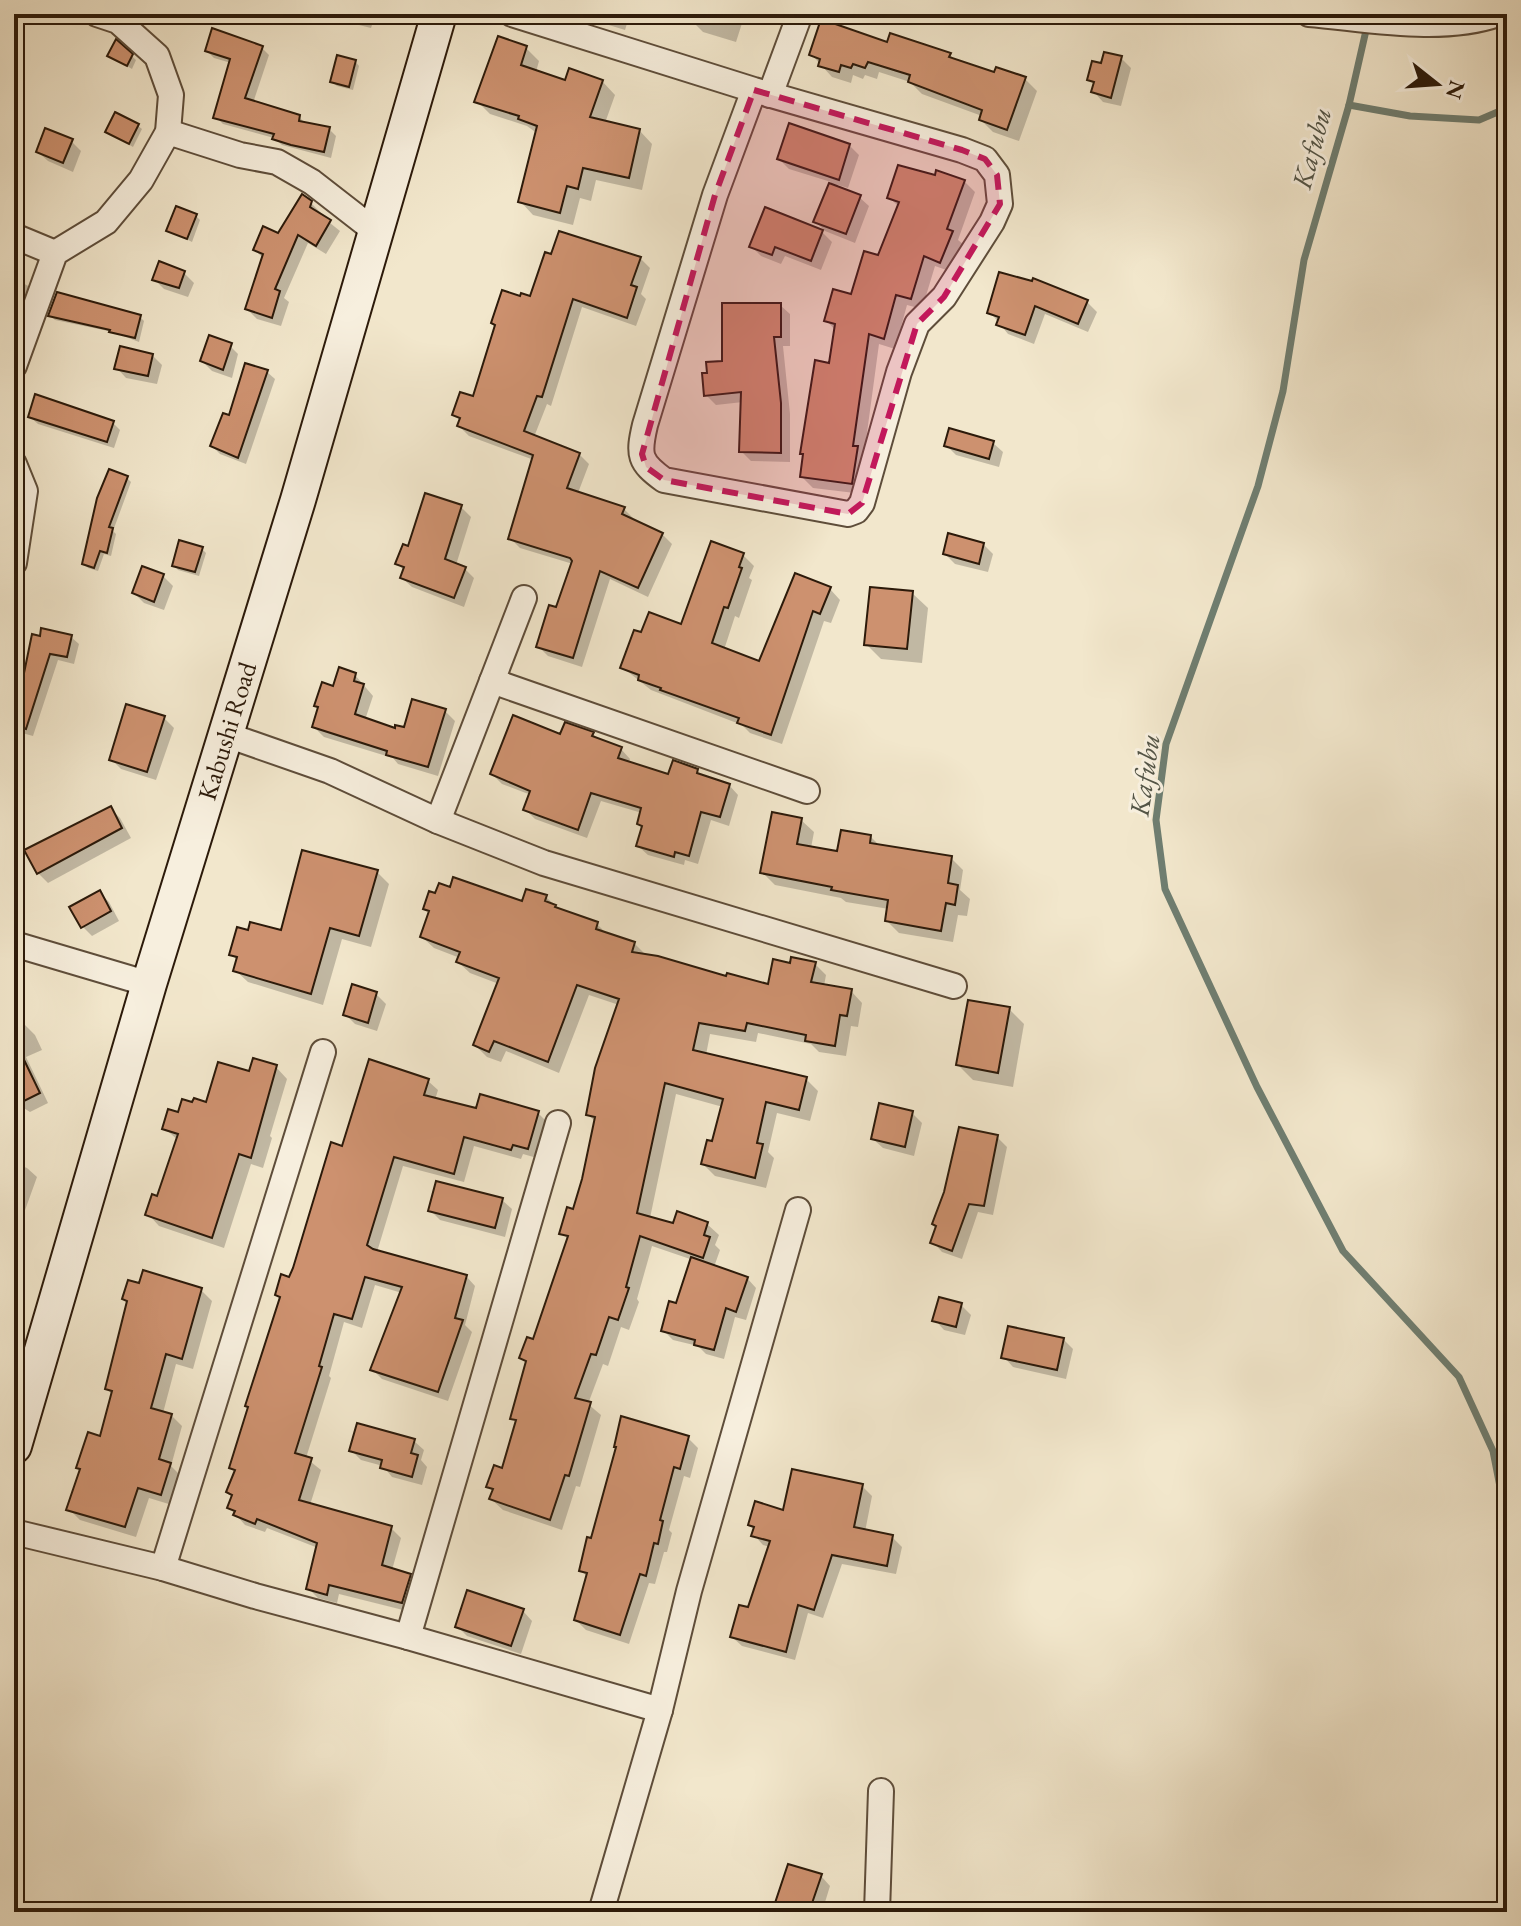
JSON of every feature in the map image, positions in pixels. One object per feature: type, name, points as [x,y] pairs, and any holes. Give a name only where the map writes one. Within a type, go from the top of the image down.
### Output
[{"type":"main road","name":"Kabushi Road","points":[[14,1446],[439,14]]},
{"type":"street","points":[[14,366],[55,253],[106,222],[141,180],[168,132],[171,95],[157,56],[118,21],[97,14]]},
{"type":"street","points":[[512,14],[762,93],[962,150],[985,159],[997,175],[1000,204],[992,222],[944,297],[917,324],[899,372],[862,503],[856,511],[848,514],[664,480],[646,467],[642,454],[645,425],[711,211],[762,93],[800,14]]},
{"type":"street","points":[[1309,14],[1444,25],[1498,14]]},
{"type":"street","points":[[168,132],[240,155],[277,162],[312,182],[375,231]]},
{"type":"street","points":[[14,236],[55,253]]},
{"type":"street","points":[[14,464],[25,491],[14,563]]},
{"type":"street","points":[[438,821],[524,598]]},
{"type":"street","points":[[492,681],[807,791]]},
{"type":"street","points":[[227,735],[330,771],[438,821],[544,863],[954,986]]},
{"type":"street","points":[[14,944],[149,984]]},
{"type":"street","points":[[163,1568],[323,1052]]},
{"type":"street","points":[[408,1637],[558,1123]]},
{"type":"street","points":[[601,1912],[798,1210]]},
{"type":"street","points":[[14,1532],[163,1568],[660,1710]]},
{"type":"street","points":[[877,1912],[881,1791]]},
{"type":"highlighted area","points":[[754,90],[962,150],[985,159],[997,175],[1000,204],[944,297],[917,324],[862,503],[848,514],[664,480],[646,467],[642,454],[715,195]]},
{"type":"building","points":[[821,19],[887,42],[890,33],[951,53],[949,57],[994,72],[996,67],[1026,77],[1007,130],[979,120],[982,110],[908,82],[910,75],[868,62],[865,68],[853,64],[851,68],[841,65],[839,72],[818,66],[820,59],[809,55]]},
{"type":"building","points":[[212,28],[263,46],[245,98],[300,115],[299,121],[330,127],[324,152],[291,145],[272,139],[274,134],[213,118],[230,59],[205,51]]},
{"type":"building","points":[[498,36],[527,46],[521,65],[565,80],[569,68],[603,80],[590,117],[640,129],[629,178],[583,168],[578,189],[567,186],[560,213],[518,202],[537,126],[518,119],[519,116],[474,102]]},
{"type":"building","points":[[116,39],[133,54],[127,66],[107,56]]},
{"type":"building","points":[[1104,52],[1122,56],[1111,98],[1091,92],[1094,82],[1087,80],[1092,61],[1101,63]]},
{"type":"building","points":[[337,55],[356,60],[349,87],[330,82]]},
{"type":"building","points":[[115,112],[139,124],[129,144],[105,132]]},
{"type":"building","points":[[789,123],[850,144],[839,180],[777,159]]},
{"type":"building","points":[[45,128],[73,139],[63,163],[36,152]]},
{"type":"building","points":[[898,165],[935,175],[936,170],[965,180],[947,229],[953,231],[940,263],[924,256],[911,299],[896,295],[884,339],[869,334],[853,446],[858,446],[852,484],[800,477],[803,454],[800,454],[815,360],[829,363],[835,324],[824,321],[833,289],[851,294],[864,251],[878,255],[899,202],[887,198]]},
{"type":"building","points":[[829,183],[861,195],[846,234],[813,222]]},
{"type":"building","points":[[302,194],[312,201],[310,207],[331,220],[316,246],[298,235],[275,289],[280,291],[272,318],[245,309],[263,254],[253,250],[263,226],[278,233]]},
{"type":"building","points":[[176,206],[197,214],[187,239],[166,231]]},
{"type":"building","points":[[765,207],[823,230],[811,261],[775,247],[772,255],[749,247]]},
{"type":"building","points":[[559,231],[641,257],[631,285],[637,287],[627,318],[573,299],[542,397],[537,396],[524,431],[580,453],[567,488],[625,507],[622,514],[663,533],[638,588],[600,571],[573,658],[536,647],[549,605],[556,607],[572,561],[508,539],[533,455],[457,426],[460,418],[452,415],[460,392],[473,396],[495,325],[491,323],[502,290],[530,296],[545,252],[551,254]]},
{"type":"building","points":[[159,261],[185,271],[179,288],[152,280]]},
{"type":"building","points":[[999,272],[1032,281],[1033,278],[1088,300],[1078,324],[1035,306],[1025,335],[996,325],[999,317],[987,313]]},
{"type":"building","points":[[57,292],[141,315],[135,338],[48,316]]},
{"type":"building","points":[[722,303],[781,303],[781,337],[774,337],[781,403],[781,453],[739,452],[741,392],[704,396],[702,373],[707,373],[706,362],[722,361]]},
{"type":"building","points":[[209,335],[232,343],[223,370],[200,361]]},
{"type":"building","points":[[120,346],[153,354],[148,376],[114,369]]},
{"type":"building","points":[[245,363],[268,370],[238,458],[210,446],[223,413],[229,415]]},
{"type":"building","points":[[35,394],[114,421],[107,442],[28,417]]},
{"type":"building","points":[[949,428],[994,441],[989,459],[944,446]]},
{"type":"building","points":[[109,469],[128,476],[109,527],[113,528],[107,553],[100,551],[94,568],[82,564],[97,498]]},
{"type":"building","points":[[425,493],[462,505],[445,559],[466,567],[454,598],[400,578],[404,567],[395,564],[403,544],[408,546]]},
{"type":"building","points":[[948,533],[984,543],[979,564],[943,554]]},
{"type":"building","points":[[179,540],[203,547],[195,572],[172,566]]},
{"type":"building","points":[[711,541],[744,553],[728,608],[724,607],[712,643],[759,661],[795,573],[831,587],[820,614],[813,611],[771,735],[737,723],[739,718],[660,690],[638,680],[639,675],[620,668],[634,630],[641,632],[649,612],[681,624]]},
{"type":"building","points":[[142,566],[164,574],[154,602],[132,593]]},
{"type":"building","points":[[870,587],[913,591],[907,649],[864,645]]},
{"type":"building","points":[[41,628],[72,635],[67,657],[50,654],[26,729],[14,726],[18,700],[14,698],[23,678],[32,634],[40,636]]},
{"type":"building","points":[[339,667],[356,673],[354,681],[364,684],[355,714],[395,728],[395,725],[404,727],[412,699],[446,709],[428,767],[312,727],[318,707],[314,706],[322,682],[333,686]]},
{"type":"building","points":[[126,704],[165,716],[147,772],[109,760]]},
{"type":"building","points":[[513,715],[560,734],[565,722],[594,732],[592,736],[622,747],[618,758],[668,774],[673,760],[698,769],[697,773],[730,784],[720,817],[701,812],[689,856],[675,852],[674,857],[636,846],[642,826],[637,824],[641,808],[591,793],[578,830],[523,810],[530,791],[490,774]]},
{"type":"building","points":[[111,806],[122,828],[37,874],[24,850]]},
{"type":"building","points":[[772,812],[802,818],[797,844],[837,851],[841,830],[871,835],[870,843],[952,856],[948,883],[958,885],[955,905],[946,903],[941,931],[885,921],[888,900],[760,873]]},
{"type":"building","points":[[302,850],[378,870],[359,936],[330,928],[311,994],[233,971],[237,957],[229,955],[237,927],[248,930],[250,922],[281,930]]},
{"type":"building","points":[[453,877],[522,901],[526,889],[547,895],[545,901],[555,907],[598,922],[596,929],[635,942],[632,952],[768,984],[773,959],[790,963],[791,957],[816,962],[811,982],[852,989],[847,1016],[840,1015],[835,1046],[805,1041],[806,1035],[747,1023],[745,1031],[699,1023],[693,1050],[807,1077],[799,1110],[766,1102],[757,1143],[763,1144],[755,1178],[701,1164],[707,1140],[712,1141],[723,1099],[665,1083],[637,1213],[673,1223],[677,1211],[708,1222],[704,1235],[710,1237],[703,1258],[640,1236],[626,1287],[629,1288],[618,1320],[609,1317],[596,1355],[591,1354],[575,1398],[591,1402],[569,1476],[565,1475],[550,1520],[489,1499],[493,1489],[486,1487],[494,1465],[502,1468],[516,1420],[510,1419],[526,1361],[519,1358],[527,1337],[533,1339],[568,1236],[559,1234],[567,1207],[573,1209],[582,1179],[595,1117],[586,1115],[595,1068],[619,999],[577,985],[548,1062],[494,1041],[489,1052],[473,1045],[499,978],[456,962],[460,952],[420,937],[429,911],[423,909],[429,891],[435,893],[439,883],[450,887]]},
{"type":"building","points":[[100,890],[111,911],[81,928],[69,907]]},
{"type":"building","points":[[352,984],[377,992],[368,1023],[343,1015]]},
{"type":"building","points":[[968,1000],[1010,1007],[998,1073],[956,1065]]},
{"type":"building","points":[[14,1039],[40,1093],[14,1106]]},
{"type":"building","points":[[253,1058],[277,1065],[251,1158],[239,1154],[212,1238],[145,1215],[152,1194],[157,1196],[178,1134],[162,1129],[168,1109],[178,1112],[182,1099],[192,1102],[194,1098],[206,1102],[218,1062],[249,1071]]},
{"type":"building","points":[[369,1059],[429,1079],[424,1095],[476,1108],[480,1094],[539,1111],[528,1149],[513,1145],[511,1150],[464,1137],[454,1174],[394,1157],[367,1245],[467,1275],[455,1318],[463,1320],[438,1392],[370,1370],[402,1287],[365,1277],[352,1319],[334,1314],[319,1366],[322,1367],[295,1453],[312,1458],[299,1500],[392,1526],[382,1565],[411,1574],[402,1603],[329,1585],[327,1595],[306,1589],[317,1543],[257,1519],[255,1524],[233,1515],[235,1511],[227,1508],[232,1495],[226,1492],[235,1470],[229,1468],[248,1407],[245,1406],[280,1297],[275,1295],[281,1274],[289,1277],[293,1268],[331,1142],[342,1146]]},
{"type":"building","points":[[879,1103],[913,1111],[905,1147],[871,1139]]},
{"type":"building","points":[[959,1127],[998,1135],[984,1206],[969,1204],[952,1251],[930,1243],[936,1226],[932,1224],[944,1192]]},
{"type":"building","points":[[436,1181],[503,1198],[495,1228],[428,1211]]},
{"type":"building","points":[[691,1257],[748,1277],[736,1312],[726,1308],[714,1350],[694,1345],[695,1340],[661,1331],[669,1301],[676,1303]]},
{"type":"building","points":[[143,1270],[202,1288],[182,1359],[166,1354],[151,1408],[172,1414],[159,1459],[171,1463],[161,1495],[138,1488],[125,1527],[66,1510],[88,1432],[100,1436],[112,1391],[105,1389],[127,1301],[122,1299],[128,1280],[139,1283]]},
{"type":"building","points":[[939,1297],[962,1303],[956,1327],[932,1321]]},
{"type":"building","points":[[1008,1326],[1064,1338],[1057,1370],[1001,1358]]},
{"type":"building","points":[[621,1416],[689,1436],[680,1469],[674,1467],[660,1520],[663,1521],[658,1544],[654,1543],[646,1576],[640,1574],[620,1635],[574,1620],[587,1573],[579,1571],[616,1447]]},
{"type":"building","points":[[357,1423],[415,1439],[411,1453],[418,1455],[412,1477],[380,1468],[382,1460],[349,1451]]},
{"type":"building","points":[[792,1469],[863,1484],[854,1527],[893,1535],[887,1566],[832,1555],[814,1610],[798,1605],[786,1652],[730,1637],[739,1605],[748,1607],[770,1541],[751,1536],[754,1527],[748,1525],[755,1501],[783,1510]]},
{"type":"building","points":[[467,1590],[524,1609],[511,1646],[455,1627]]},
{"type":"building","points":[[788,1864],[822,1874],[809,1912],[772,1912]]},
{"type":"waterway","name":"Kafubu","points":[[1367,26],[1349,105],[1304,260],[1283,391],[1258,486],[1166,744],[1156,820],[1165,889],[1257,1087],[1343,1251],[1459,1377],[1493,1451],[1507,1522]]},
{"type":"waterway","points":[[1349,105],[1410,116],[1479,120],[1507,108]]}]
